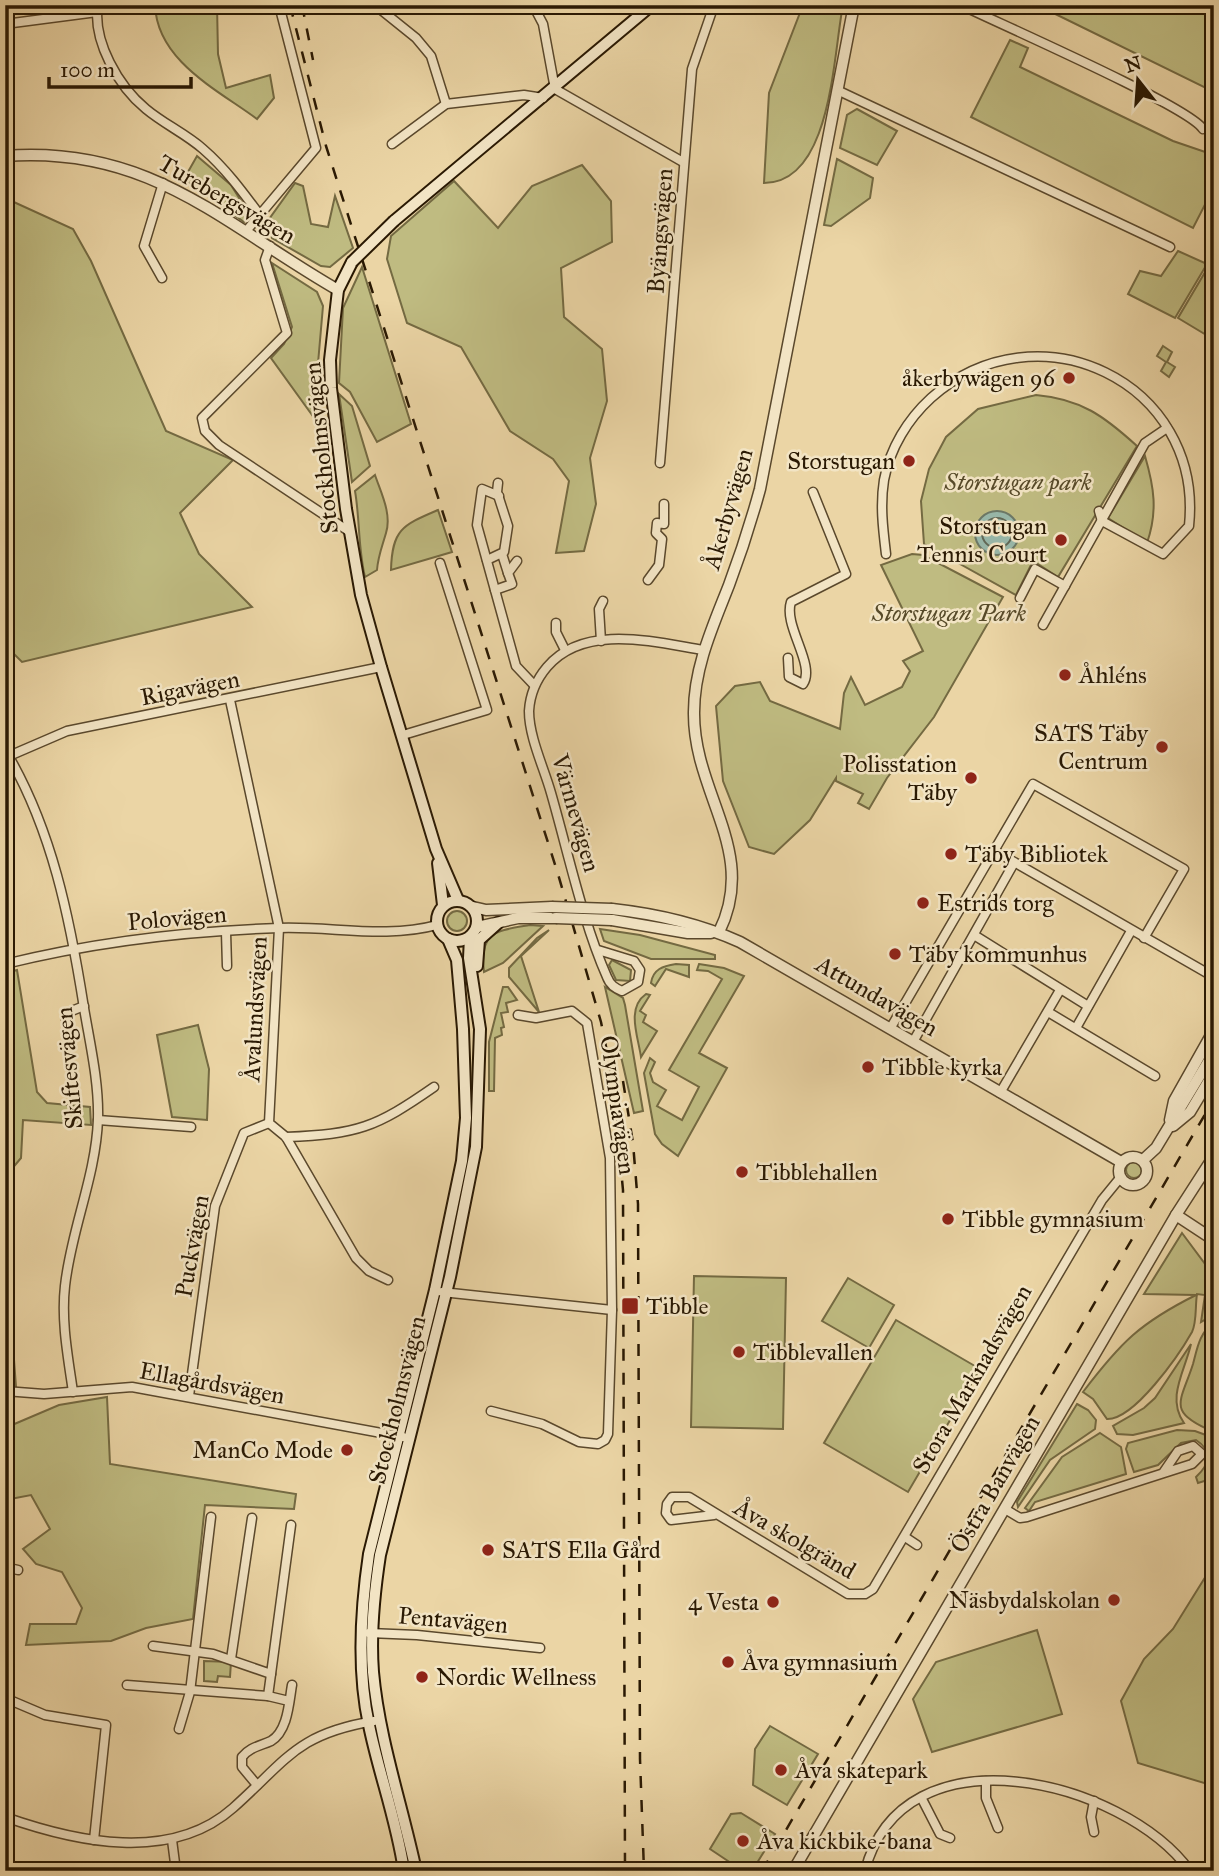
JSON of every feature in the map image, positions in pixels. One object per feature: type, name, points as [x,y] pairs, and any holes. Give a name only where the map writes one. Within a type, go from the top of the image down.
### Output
[{"type":"main road","name":"Stockholmsvägen","points":[[458,900],[436,849],[361,595],[331,388],[338,290],[352,262],[394,221],[555,89],[652,5]]},
{"type":"main road","name":"Stockholmsvägen","points":[[436,849],[443,905]]},
{"type":"main road","points":[[458,900],[473,907],[478,917],[477,927],[470,937],[463,941],[449,939],[437,925],[443,905],[458,900]]},
{"type":"main road","points":[[478,1004],[477,947],[483,935],[498,923]]},
{"type":"main road","name":"Stockholmsvägen","points":[[416,1871],[380,1720],[363,1596],[369,1554],[398,1436],[440,1292],[477,1147],[480,1029],[469,958],[470,937]]},
{"type":"main road","name":"Stockholmsvägen","points":[[404,1871],[368,1722],[368,1633],[380,1555],[410,1439],[440,1292],[466,1118],[460,983],[457,960],[449,939]]},
{"type":"street","points":[[247,230],[316,148],[279,5]]},
{"type":"street","points":[[375,5],[416,38],[431,56],[446,104]]},
{"type":"street","points":[[533,5],[543,24],[555,89],[683,162]]},
{"type":"street","name":"Byängsvägen","points":[[660,463],[692,69],[714,5]]},
{"type":"street","name":"Åkerbyvägen","points":[[719,932],[731,905],[733,861],[700,757],[694,712],[703,650],[749,531],[761,489],[854,5]]},
{"type":"street","points":[[961,5],[1198,121],[1203,129]]},
{"type":"street","points":[[5,24],[97,8],[97,26],[106,52],[132,96],[209,154],[259,214]]},
{"type":"street","points":[[837,90],[1170,247]]},
{"type":"street","points":[[391,144],[446,104],[524,95],[544,98]]},
{"type":"street","name":"Turebergsvägen","points":[[6,152],[77,158],[116,165],[163,183],[247,230],[338,290]]},
{"type":"street","points":[[162,278],[144,246],[163,183]]},
{"type":"street","points":[[270,246],[265,260],[288,333],[202,418],[205,430],[219,445],[350,532]]},
{"type":"street","points":[[887,554],[882,509],[891,454],[911,419],[943,387],[978,368],[1033,356],[1077,362],[1111,373],[1135,390],[1154,408],[1185,465],[1190,487],[1189,526],[1163,554],[1102,522],[1099,511]]},
{"type":"street","points":[[1043,625],[1145,443],[1167,428]]},
{"type":"street","points":[[495,590],[512,583],[502,554],[508,526],[498,483]]},
{"type":"street","points":[[499,496],[482,489],[477,526],[516,666],[534,685],[547,667],[565,650],[588,642],[638,640],[703,650]]},
{"type":"street","points":[[788,658],[789,677],[803,684],[806,673],[791,621],[791,601],[846,574],[821,520],[813,492]]},
{"type":"street","points":[[649,580],[659,565],[662,539],[656,533],[657,523],[664,524],[664,504]]},
{"type":"street","points":[[486,560],[502,554]]},
{"type":"street","points":[[508,573],[517,561]]},
{"type":"street","points":[[403,735],[487,710],[440,563]]},
{"type":"street","points":[[1020,598],[1035,569],[1065,586]]},
{"type":"street","points":[[601,641],[599,609],[603,601]]},
{"type":"street","points":[[556,623],[556,632],[565,650]]},
{"type":"street","name":"Rigavägen","points":[[7,753],[67,731],[230,700],[381,667]]},
{"type":"street","name":"Värmevägen","points":[[534,685],[529,714],[598,950],[607,980],[614,987],[626,990],[638,982],[640,970],[634,961],[598,950]]},
{"type":"street","name":"Åvalundsvägen","points":[[230,700],[279,928],[269,1124]]},
{"type":"street","name":"Skiftesvägen","points":[[7,753],[44,835],[62,892],[84,1006],[98,1120],[89,1182],[65,1286],[66,1340],[73,1392]]},
{"type":"street","points":[[890,1029],[1033,783],[1184,869],[1144,938]]},
{"type":"street","points":[[995,851],[1214,976]]},
{"type":"street","points":[[913,1042],[1014,863]]},
{"type":"street","name":"Attundavägen","points":[[473,907],[486,910],[552,907],[612,914],[688,933],[719,932],[784,966],[1121,1162]]},
{"type":"street","name":"Attundavägen","points":[[477,927],[518,918],[612,914]]},
{"type":"street","name":"Polovägen","points":[[5,964],[74,947],[226,932],[279,928],[416,931],[437,925]]},
{"type":"street","points":[[1076,1028],[1131,930]]},
{"type":"street","points":[[226,932],[228,967]]},
{"type":"street","points":[[974,935],[1088,1006]]},
{"type":"street","points":[[1000,1093],[1060,990]]},
{"type":"street","points":[[66,1018],[69,1012],[84,1006]]},
{"type":"street","name":"Olympiavägen","points":[[491,1411],[541,1424],[579,1442],[598,1444],[605,1440],[612,1310],[610,1158],[587,1023],[572,1011],[536,1018],[518,1015]]},
{"type":"street","points":[[1048,1012],[1155,1076]]},
{"type":"street","points":[[1167,1131],[1174,1101],[1214,1030]]},
{"type":"street","points":[[1143,1160],[1156,1148],[1214,1052]]},
{"type":"street","points":[[1167,1131],[1190,1112],[1214,1072]]},
{"type":"street","points":[[286,1137],[337,1135],[377,1124],[434,1087]]},
{"type":"street","points":[[98,1120],[191,1127]]},
{"type":"street","points":[[269,1124],[286,1137],[356,1258],[369,1271],[388,1280]]},
{"type":"street","name":"Puckvägen","points":[[189,1396],[215,1206],[244,1132],[269,1124]]},
{"type":"street","points":[[1131,1156],[1143,1160],[1147,1170],[1139,1184],[1129,1185],[1120,1178],[1121,1162],[1131,1156]]},
{"type":"street","name":"Östra Banvägen","points":[[793,1871],[1175,1215],[1214,1156]]},
{"type":"street","name":"Stora Marknadsvägen","points":[[858,1595],[873,1589],[1101,1200],[1120,1178]]},
{"type":"street","points":[[1175,1215],[1214,1240]]},
{"type":"street","points":[[440,1292],[612,1310]]},
{"type":"street","name":"Ellagårdsvägen","points":[[5,1391],[24,1394],[132,1387],[410,1439]]},
{"type":"street","points":[[1005,1509],[1020,1518],[1027,1517],[1163,1473]]},
{"type":"street","name":"Åva skolgränd","points":[[714,1515],[671,1520],[666,1513],[667,1504],[672,1497],[689,1497],[714,1515],[848,1594],[858,1595]]},
{"type":"street","points":[[179,1729],[190,1692],[211,1517]]},
{"type":"street","points":[[231,1659],[252,1518]]},
{"type":"street","points":[[268,1696],[291,1525]]},
{"type":"street","points":[[905,1537],[917,1545]]},
{"type":"street","points":[[5,1566],[18,1570]]},
{"type":"street","name":"Pentavägen","points":[[368,1633],[540,1648]]},
{"type":"street","points":[[153,1646],[231,1659],[271,1674]]},
{"type":"street","points":[[127,1685],[268,1696],[289,1701]]},
{"type":"street","points":[[257,1785],[242,1767],[242,1757],[251,1748],[278,1735],[285,1722],[292,1685]]},
{"type":"street","points":[[5,1698],[45,1715],[106,1725],[94,1840]]},
{"type":"street","points":[[5,1817],[61,1835],[94,1840],[172,1840],[205,1828],[231,1810],[307,1740],[380,1720]]},
{"type":"street","points":[[986,1781],[986,1798],[998,1828]]},
{"type":"street","points":[[865,1871],[883,1832],[902,1810],[942,1787],[986,1781],[1046,1785],[1094,1801],[1144,1828],[1175,1853],[1190,1871]]},
{"type":"street","points":[[922,1798],[940,1834],[950,1838]]},
{"type":"street","points":[[1094,1801],[1091,1817],[1094,1832]]},
{"type":"street","points":[[172,1840],[176,1871]]},
{"type":"green space","points":[[155,5],[217,5],[218,54],[226,88],[270,75],[274,98],[257,119],[208,85],[178,58],[158,25]]},
{"type":"green space","points":[[803,5],[843,5],[832,83],[816,140],[804,162],[787,177],[764,183],[769,93]]},
{"type":"green space","points":[[1037,5],[1190,5],[1214,17],[1214,92]]},
{"type":"green space","points":[[1010,40],[1028,48],[1020,67],[1173,141],[1214,155],[1214,187],[1193,228],[971,117]]},
{"type":"green space","points":[[857,109],[897,131],[877,165],[840,148],[847,115]]},
{"type":"green space","points":[[197,156],[231,185],[251,217],[244,222],[184,179]]},
{"type":"green space","points":[[837,159],[873,178],[870,198],[831,226],[824,225]]},
{"type":"green space","points":[[582,165],[611,201],[612,242],[561,268],[564,317],[602,349],[607,401],[590,458],[596,504],[584,551],[556,553],[569,481],[553,459],[510,431],[461,347],[407,323],[387,259],[391,236],[454,181],[498,228],[532,186]]},
{"type":"green space","points":[[295,183],[303,186],[311,224],[328,227],[335,196],[353,248],[330,267],[321,266],[272,238],[267,222]]},
{"type":"green space","points":[[5,198],[73,229],[91,261],[166,431],[233,460],[180,513],[199,554],[252,607],[22,662],[5,645]]},
{"type":"green space","points":[[1178,251],[1207,264],[1175,318],[1128,294],[1140,271],[1161,276]]},
{"type":"green space","points":[[1214,257],[1214,338],[1213,339],[1178,318]]},
{"type":"green space","points":[[272,263],[317,292],[323,306],[315,398],[325,433],[271,358],[284,344],[292,327]]},
{"type":"green space","points":[[362,267],[411,424],[377,442],[350,392],[339,383],[343,308]]},
{"type":"green space","points":[[1163,346],[1172,352],[1167,362],[1175,367],[1169,377],[1161,371],[1166,362],[1157,356]]},
{"type":"green space","points":[[339,394],[352,406],[370,466],[352,482]]},
{"type":"green space","name":"Storstugan park","points":[[1036,395],[1066,400],[1091,411],[1137,446],[1058,577],[1033,561],[1016,595],[924,544],[921,501],[929,469],[946,437],[978,409]]},
{"type":"green space","points":[[1145,456],[1154,499],[1153,520],[1147,543],[1108,518]]},
{"type":"green space","points":[[375,475],[388,518],[377,570],[365,577],[355,491]]},
{"type":"green space","points":[[438,510],[452,552],[391,570],[394,545],[402,530]]},
{"type":"green space","name":"Storstugan Park","points":[[912,554],[923,555],[1003,597],[934,717],[887,778],[869,809],[858,803],[863,794],[836,781],[836,778],[810,820],[774,854],[749,847],[723,781],[716,706],[735,686],[760,682],[770,701],[840,729],[844,693],[851,677],[865,705],[902,687],[910,671],[903,661],[923,651],[881,565]]},
{"type":"green space","points":[[457,911],[464,914],[467,921],[464,928],[457,931],[450,928],[447,921],[450,914]]},
{"type":"green space","points":[[530,925],[543,926],[503,963],[484,972],[484,948],[492,935]]},
{"type":"green space","points":[[600,929],[640,935],[715,955],[715,959],[651,959],[604,941]]},
{"type":"green space","points":[[549,930],[521,956],[539,1012],[509,977],[509,968],[537,938]]},
{"type":"green space","points":[[612,960],[631,970],[630,981],[616,980],[609,965]]},
{"type":"green space","points":[[676,964],[689,965],[689,977],[666,969],[655,986],[651,983],[659,969]]},
{"type":"green space","points":[[699,964],[724,968],[744,976],[699,1053],[727,1068],[678,1156],[662,1144],[655,1134],[644,1073],[650,1058],[655,1062],[650,1073],[653,1082],[666,1090],[657,1106],[682,1120],[699,1087],[669,1070],[722,979],[708,971],[697,970]]},
{"type":"green space","points":[[17,970],[37,1092],[47,1103],[90,1107],[91,1125],[23,1120],[21,1158],[5,1177],[5,973]]},
{"type":"green space","points":[[503,987],[508,987],[517,1000],[506,1003],[508,1012],[501,1013],[504,1027],[501,1028],[502,1035],[495,1038],[494,1091],[489,1091],[489,1042]]},
{"type":"green space","points":[[605,987],[623,998],[643,1111],[634,1113]]},
{"type":"green space","points":[[646,994],[650,995],[640,1011],[646,1015],[643,1022],[657,1031],[641,1057],[635,1015],[636,1007]]},
{"type":"green space","points":[[198,1025],[209,1069],[207,1120],[172,1117],[157,1035]]},
{"type":"green space","points":[[1134,1162],[1140,1164],[1140,1176],[1134,1178],[1128,1176],[1126,1170],[1128,1164]]},
{"type":"green space","points":[[1182,1233],[1214,1276],[1214,1317],[1213,1315],[1201,1322],[1205,1295],[1197,1294],[1194,1328],[1177,1355],[1155,1384],[1130,1409],[1107,1419],[1093,1399],[1083,1392],[1133,1335],[1160,1315],[1196,1295],[1144,1294]]},
{"type":"green space","name":"Tibblevallen","points":[[694,1276],[786,1278],[783,1429],[691,1427]]},
{"type":"green space","points":[[848,1278],[894,1305],[869,1348],[822,1321]]},
{"type":"green space","points":[[5,1319],[11,1319],[16,1387],[5,1384]]},
{"type":"green space","points":[[896,1320],[980,1369],[908,1492],[824,1443]]},
{"type":"green space","points":[[1214,1321],[1214,1432],[1188,1418],[1183,1412],[1181,1397],[1200,1341]]},
{"type":"green space","points":[[1191,1344],[1177,1394],[1179,1414],[1184,1423],[1133,1435],[1117,1434],[1113,1426],[1144,1408],[1155,1398]]},
{"type":"green space","points":[[107,1397],[110,1464],[296,1494],[294,1509],[205,1505],[193,1619],[146,1628],[111,1641],[26,1645],[30,1624],[76,1624],[82,1608],[62,1572],[36,1564],[23,1549],[50,1529],[31,1495],[5,1500],[5,1428],[59,1405]]},
{"type":"green space","points":[[1077,1404],[1088,1410],[1096,1420],[1095,1429],[1050,1460],[1018,1507],[1017,1502]]},
{"type":"green space","points":[[1177,1430],[1195,1431],[1214,1438],[1214,1478],[1198,1483],[1196,1477],[1208,1458],[1205,1449],[1196,1440],[1181,1443],[1158,1465],[1134,1472],[1126,1449],[1128,1443]]},
{"type":"green space","points":[[1100,1433],[1121,1447],[1126,1474],[1035,1502],[1029,1511],[1025,1508],[1062,1457]]},
{"type":"green space","points":[[1214,1563],[1214,1786],[1138,1763],[1121,1701],[1144,1659],[1173,1629]]},
{"type":"green space","points":[[1037,1630],[1062,1714],[932,1752],[913,1699],[936,1662]]},
{"type":"green space","points":[[204,1661],[231,1662],[230,1677],[218,1676],[217,1682],[204,1681]]},
{"type":"green space","name":"Åva skatepark","points":[[770,1726],[818,1754],[787,1805],[753,1785],[755,1749]]},
{"type":"green space","name":"Åva kickbike-bana","points":[[741,1813],[775,1834],[752,1871],[743,1871],[710,1849],[731,1814]]},
{"type":"water","points":[[997,511],[1012,518],[1019,533],[1012,548],[997,555],[982,548],[975,533],[982,518]]},
{"type":"railway","points":[[290,5],[326,146],[558,874],[601,1022],[612,1076],[623,1190],[625,1871]]},
{"type":"railway","points":[[302,5],[313,60]]},
{"type":"railway","points":[[623,1081],[633,1143],[638,1204],[640,1759],[644,1871]]},
{"type":"railway","points":[[762,1871],[1214,1099]]},
{"type":"place","name":"åkerbywägen 96","points":[[1069,378]]},
{"type":"place","name":"Storstugan","points":[[909,461]]},
{"type":"place","name":"Storstugan Tennis Court","points":[[1061,540]]},
{"type":"place","name":"Åhléns","points":[[1065,675]]},
{"type":"place","name":"SATS Täby Centrum","points":[[1162,747]]},
{"type":"place","name":"Polisstation Täby","points":[[971,778]]},
{"type":"place","name":"Täby Bibliotek","points":[[951,854]]},
{"type":"place","name":"Estrids torg","points":[[923,903]]},
{"type":"place","name":"Täby kommunhus","points":[[895,954]]},
{"type":"place","name":"Tibble kyrka","points":[[868,1067]]},
{"type":"place","name":"Tibblehallen","points":[[742,1172]]},
{"type":"place","name":"Tibble gymnasium","points":[[948,1219]]},
{"type":"place","name":"Tibble","points":[[630,1306]]},
{"type":"place","name":"Tibblevallen","points":[[739,1352]]},
{"type":"place","name":"ManCo Mode","points":[[347,1450]]},
{"type":"place","name":"SATS Ella Gård","points":[[488,1550]]},
{"type":"place","name":"Näsbydalskolan","points":[[1114,1600]]},
{"type":"place","name":"4 Vesta","points":[[773,1602]]},
{"type":"place","name":"Åva gymnasium","points":[[728,1662]]},
{"type":"place","name":"Nordic Wellness","points":[[422,1677]]},
{"type":"place","name":"Åva skatepark","points":[[781,1770]]},
{"type":"place","name":"Åva kickbike-bana","points":[[743,1841]]}]
